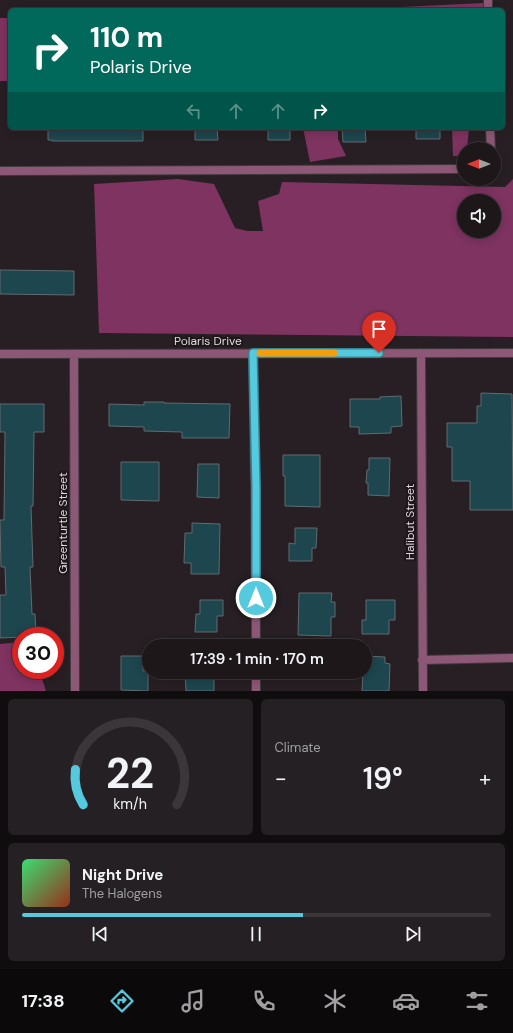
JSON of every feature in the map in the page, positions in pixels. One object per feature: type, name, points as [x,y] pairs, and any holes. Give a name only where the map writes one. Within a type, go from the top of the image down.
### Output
[{"type":"street","points":[[490,130],[491,142]]},
{"type":"street","points":[[0,171],[457,169]]},
{"type":"street","points":[[253,353],[256,487],[256,639]]},
{"type":"street","name":"Halibut Street","points":[[421,353],[423,691]]},
{"type":"street","name":"Polaris Drive","points":[[0,354],[513,354]]},
{"type":"street","name":"Greenturtle Street","points":[[74,354],[75,691]]},
{"type":"street","points":[[422,660],[513,658]]},
{"type":"street","points":[[256,679],[256,691]]},
{"type":"shaded area","points":[[484,3],[483,8],[381,8]]},
{"type":"shaded area","points":[[0,18],[8,18],[8,81],[0,81]]},
{"type":"shaded area","points":[[303,130],[338,130],[338,139],[346,156],[310,162]]},
{"type":"shaded area","points":[[452,130],[469,130],[468,142],[457,142],[457,156],[453,156]]},
{"type":"shaded area","points":[[178,179],[214,184],[235,228],[247,231],[263,231],[258,201],[279,194],[282,182],[505,187],[513,179],[513,337],[99,333],[94,184]]},
{"type":"shaded area","points":[[12,643],[12,679],[42,679],[46,691],[0,691],[0,644]]},
{"type":"building","points":[[48,130],[143,130],[143,141],[48,140]]},
{"type":"building","points":[[195,130],[217,130],[218,140],[195,140]]},
{"type":"building","points":[[268,130],[290,130],[290,140],[268,140]]},
{"type":"building","points":[[342,130],[365,130],[366,142],[343,142]]},
{"type":"building","points":[[416,130],[440,130],[440,139],[416,139]]},
{"type":"building","points":[[0,270],[74,271],[74,295],[0,294]]},
{"type":"building","points":[[481,393],[512,394],[513,510],[470,510],[470,481],[452,481],[452,447],[447,447],[447,423],[477,423],[477,406],[481,406]]},
{"type":"building","points":[[401,396],[402,426],[391,427],[391,433],[359,434],[359,427],[350,427],[350,399],[380,399],[380,397]]},
{"type":"building","points":[[144,402],[230,404],[229,438],[182,438],[182,432],[144,431],[144,427],[109,426],[109,404],[144,405]]},
{"type":"building","points":[[0,404],[44,404],[44,432],[34,432],[33,506],[31,506],[33,567],[30,567],[32,614],[35,614],[36,627],[12,627],[12,637],[0,638],[0,595],[6,595],[5,567],[1,567],[0,520],[4,520],[5,432],[0,432]]},
{"type":"building","points":[[283,455],[320,455],[320,507],[285,506]]},
{"type":"building","points":[[369,458],[390,458],[389,496],[368,495],[368,483],[366,483],[367,470],[369,470]]},
{"type":"building","points":[[121,462],[159,462],[159,501],[121,500]]},
{"type":"building","points":[[198,464],[219,464],[219,498],[197,497]]},
{"type":"building","points":[[192,523],[220,524],[219,574],[191,574],[191,563],[184,563],[185,533],[192,533]]},
{"type":"building","points":[[295,528],[317,528],[316,548],[312,548],[312,561],[289,561],[289,543],[295,544]]},
{"type":"building","points":[[299,593],[332,593],[331,602],[335,602],[335,617],[331,617],[331,636],[298,635]]},
{"type":"building","points":[[200,600],[223,600],[223,616],[217,616],[217,632],[195,632],[196,614],[200,614]]},
{"type":"building","points":[[366,600],[395,600],[395,620],[389,620],[389,634],[362,634],[362,620],[366,620]]},
{"type":"building","points":[[121,656],[142,656],[142,679],[148,679],[148,691],[121,690]]},
{"type":"building","points":[[372,656],[385,657],[385,663],[390,664],[389,691],[362,691],[363,679],[372,679]]},
{"type":"building","points":[[185,679],[214,679],[214,691],[186,691]]},
{"type":"slow traffic","points":[[260,353],[334,353]]},
{"type":"route","points":[[256,598],[256,487],[253,353],[379,353]]}]
